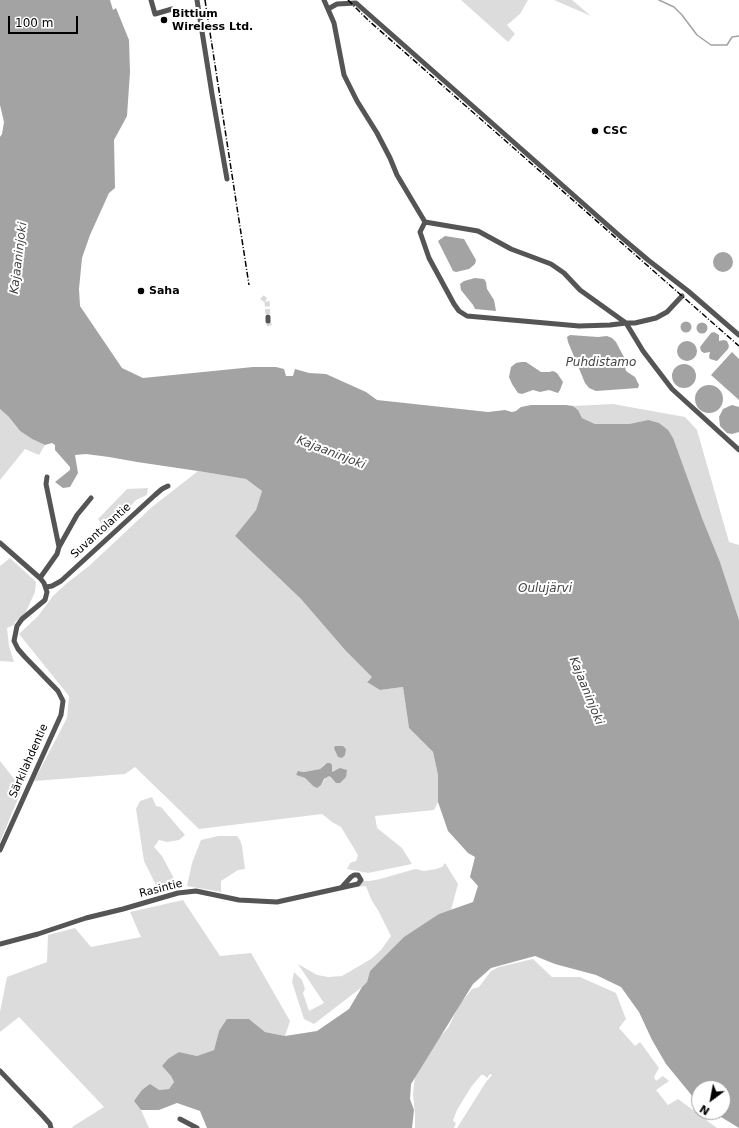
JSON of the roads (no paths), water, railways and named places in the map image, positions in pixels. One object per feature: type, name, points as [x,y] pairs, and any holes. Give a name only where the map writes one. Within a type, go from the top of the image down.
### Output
[{"type":"street","points":[[151,0],[156,14],[172,10]]},
{"type":"street","points":[[197,0],[227,179]]},
{"type":"street","points":[[324,0],[334,23],[344,74],[357,100],[377,133],[397,175],[425,222],[478,231],[512,249],[551,264],[564,273],[586,295],[626,324],[643,351],[672,389],[739,450]]},
{"type":"street","points":[[328,9],[337,4],[356,3],[621,237],[688,291],[739,335]]},
{"type":"street","points":[[425,222],[420,232],[429,258],[454,304],[463,314],[579,326],[626,324],[656,318],[667,312],[682,296]]},
{"type":"street","points":[[47,477],[46,484],[59,547]]},
{"type":"street","name":"Suvantolantie","points":[[46,587],[52,586],[61,581],[158,493],[168,486]]},
{"type":"street","points":[[40,578],[57,554],[59,547],[77,515],[91,498]]},
{"type":"street","points":[[0,543],[40,578],[46,587]]},
{"type":"street","name":"Särkilahdentie","points":[[0,850],[61,714],[63,701],[58,691],[25,658],[14,641],[17,626],[22,619],[45,600],[47,592],[46,587]]},
{"type":"street","name":"Rasintie","points":[[0,944],[38,934],[86,918],[178,893],[196,891],[238,900],[277,902],[355,885],[361,880],[358,875],[351,877],[342,887]]},
{"type":"street","points":[[0,1071],[43,1116],[50,1124],[51,1128]]},
{"type":"street","points":[[180,1119],[197,1128]]},
{"type":"water","name":"Oulujärvi","points":[[0,0],[110,0],[113,10],[116,8],[129,40],[130,72],[127,116],[114,140],[115,188],[109,193],[90,235],[82,258],[79,289],[80,306],[122,368],[143,378],[253,367],[276,367],[284,369],[286,376],[293,376],[295,369],[309,373],[326,374],[366,392],[377,400],[488,412],[505,410],[512,412],[521,407],[531,405],[566,405],[573,406],[578,410],[582,418],[595,424],[629,424],[648,420],[659,423],[668,430],[673,438],[702,518],[720,562],[739,620],[739,1128],[726,1120],[731,1120],[731,1080],[691,1080],[691,1094],[666,1064],[652,1040],[639,1012],[621,987],[596,975],[555,964],[535,956],[491,968],[473,984],[411,1084],[410,1099],[414,1110],[412,1128],[207,1128],[200,1111],[177,1103],[159,1110],[141,1110],[134,1101],[142,1090],[150,1084],[159,1090],[169,1089],[174,1082],[162,1066],[168,1059],[179,1052],[197,1056],[214,1050],[219,1031],[227,1019],[249,1019],[265,1032],[285,1036],[317,1031],[349,1009],[362,987],[367,982],[370,971],[404,937],[439,914],[473,902],[478,886],[470,877],[475,857],[468,853],[448,831],[438,802],[438,775],[433,752],[409,728],[403,687],[380,690],[367,682],[372,677],[345,650],[301,599],[235,536],[256,510],[262,491],[246,479],[86,454],[75,455],[78,473],[70,487],[63,488],[55,482],[70,470],[70,467],[55,450],[55,445],[52,443],[45,445],[32,439],[20,431],[9,417],[0,409],[0,137],[4,122],[0,105]]},
{"type":"water","points":[[445,236],[464,239],[476,260],[475,264],[469,269],[456,272],[453,271],[438,241]]},
{"type":"water","points":[[723,252],[730,255],[733,262],[730,269],[723,272],[716,269],[713,262],[716,255]]},
{"type":"water","points":[[475,278],[484,279],[486,282],[487,289],[494,300],[496,311],[475,309],[461,290],[460,284],[464,281]]},
{"type":"water","points":[[686,321],[690,323],[692,327],[690,331],[686,333],[682,331],[680,327],[682,323]]},
{"type":"water","points":[[702,322],[706,324],[708,328],[706,332],[702,334],[698,332],[696,328],[698,324]]},
{"type":"water","points":[[714,332],[719,335],[719,341],[727,341],[729,346],[717,361],[710,359],[710,352],[704,353],[701,351],[700,347],[711,333]]},
{"type":"water","name":"Puhdistamo","points":[[570,335],[598,337],[607,336],[612,338],[616,342],[626,361],[626,371],[635,377],[639,385],[638,388],[596,391],[589,388],[585,383],[568,342],[567,337]]},
{"type":"water","points":[[687,341],[694,344],[697,351],[694,358],[687,361],[680,358],[677,351],[680,344]]},
{"type":"water","points":[[732,352],[739,359],[739,400],[711,375]]},
{"type":"water","points":[[526,362],[541,372],[553,371],[557,373],[563,382],[558,393],[549,390],[540,392],[533,390],[522,394],[518,393],[509,377],[511,367],[516,363]]},
{"type":"water","points":[[684,364],[693,367],[696,376],[693,385],[684,388],[675,385],[672,376],[675,367]]},
{"type":"water","points":[[709,385],[719,389],[723,399],[719,409],[709,413],[699,409],[695,399],[699,389]]},
{"type":"water","points":[[732,405],[739,407],[739,432],[732,434],[727,433],[720,426],[719,417],[723,409]]},
{"type":"water","points":[[335,746],[343,746],[346,749],[345,755],[342,758],[338,757],[334,748]]},
{"type":"water","points":[[327,763],[332,765],[332,772],[340,768],[347,770],[346,777],[340,783],[336,783],[329,776],[324,779],[321,785],[317,788],[305,778],[296,775],[298,771],[304,772],[320,769]]},
{"type":"waterway","points":[[659,0],[674,7],[697,35],[711,45],[727,45],[732,37],[739,36]]},
{"type":"tunnel","points":[[262,297],[267,300],[268,317]]},
{"type":"tunnel","points":[[268,321],[270,327]]},
{"type":"railway","points":[[205,0],[249,285]]},
{"type":"railway","points":[[348,0],[368,20],[739,346]]},
{"type":"place","name":"Bittium Wireless Ltd.","points":[[164,20]]},
{"type":"place","name":"CSC","points":[[595,131]]},
{"type":"place","name":"Saha","points":[[141,291]]},
{"type":"water label","name":"Kajaaninjoki","points":[[19,258]]},
{"type":"water label","name":"Kajaaninjoki","points":[[331,453]]},
{"type":"water label","name":"Kajaaninjoki","points":[[586,691]]}]
